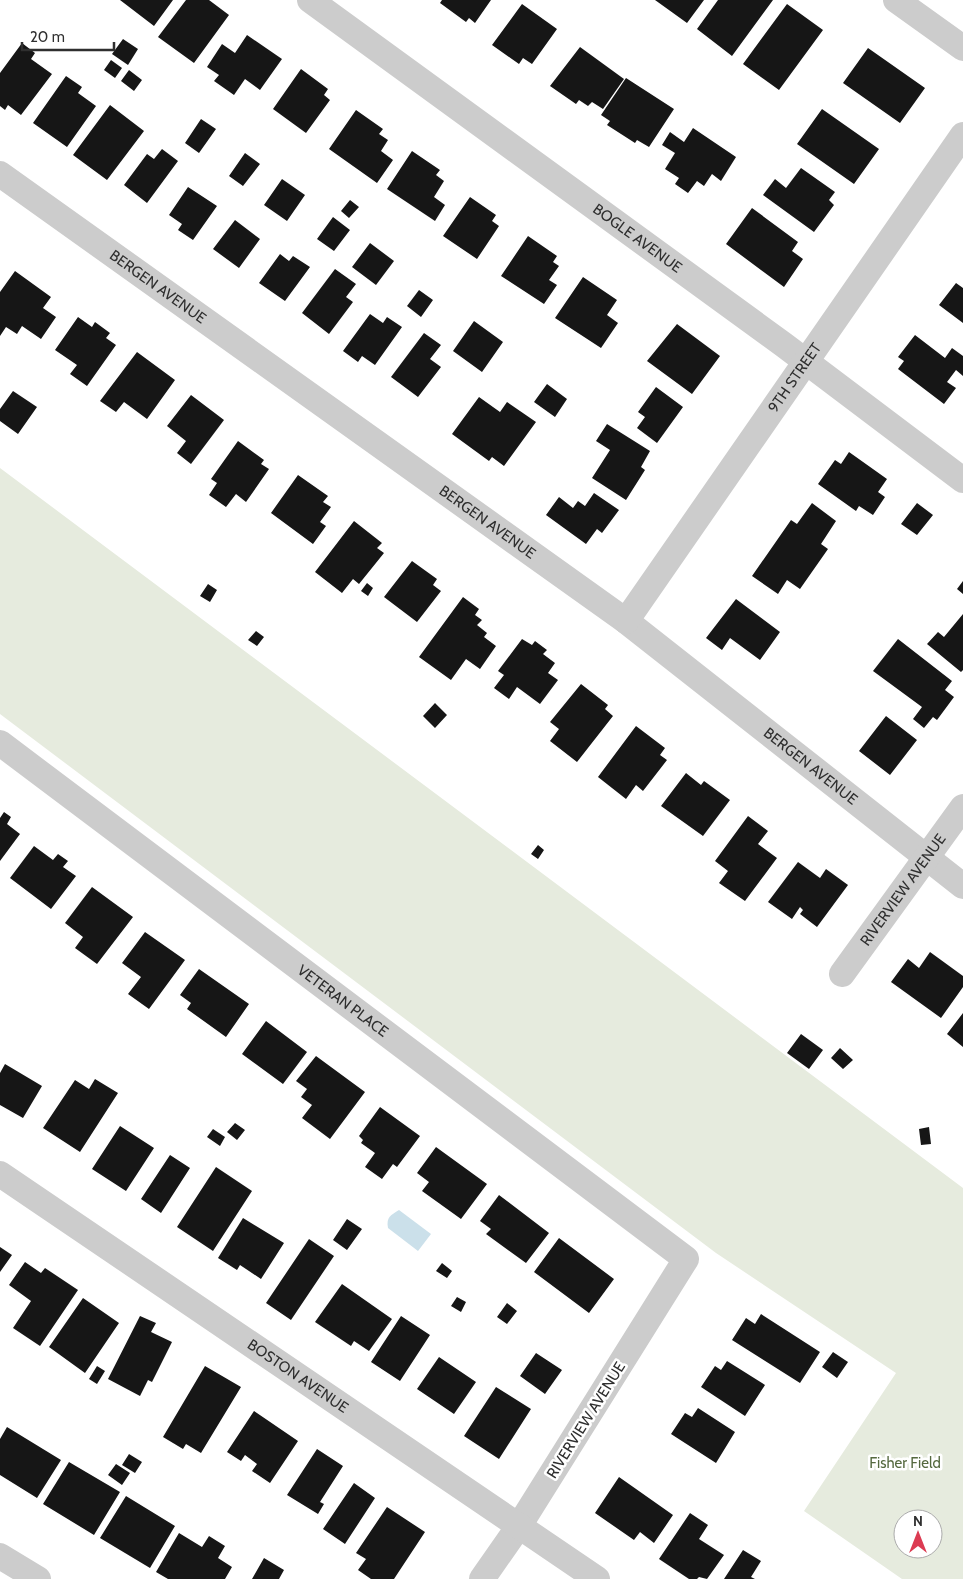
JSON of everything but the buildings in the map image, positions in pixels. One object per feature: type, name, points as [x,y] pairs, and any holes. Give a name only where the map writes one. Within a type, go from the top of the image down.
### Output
[{"type":"street","name":"BOGLE AVENUE","points":[[310,0],[806,362],[963,480]]},
{"type":"street","points":[[896,0],[963,48]]},
{"type":"street","name":"9TH STREET","points":[[626,621],[963,135]]},
{"type":"street","name":"BERGEN AVENUE","points":[[0,174],[626,621],[963,886]]},
{"type":"street","name":"VETERAN PLACE","points":[[0,743],[686,1259]]},
{"type":"street","name":"RIVERVIEW AVENUE","points":[[842,974],[963,806]]},
{"type":"street","name":"BOSTON AVENUE","points":[[0,1174],[596,1579]]},
{"type":"street","name":"RIVERVIEW AVENUE","points":[[482,1579],[519,1526],[686,1259]]},
{"type":"street","points":[[0,1556],[38,1579]]},
{"type":"green space","name":"Fisher Field","points":[[0,468],[963,1188],[963,1579],[902,1579],[804,1511],[896,1373],[716,1253],[0,714]]},
{"type":"water","points":[[399,1210],[431,1234],[418,1251],[388,1228],[388,1219]]}]
